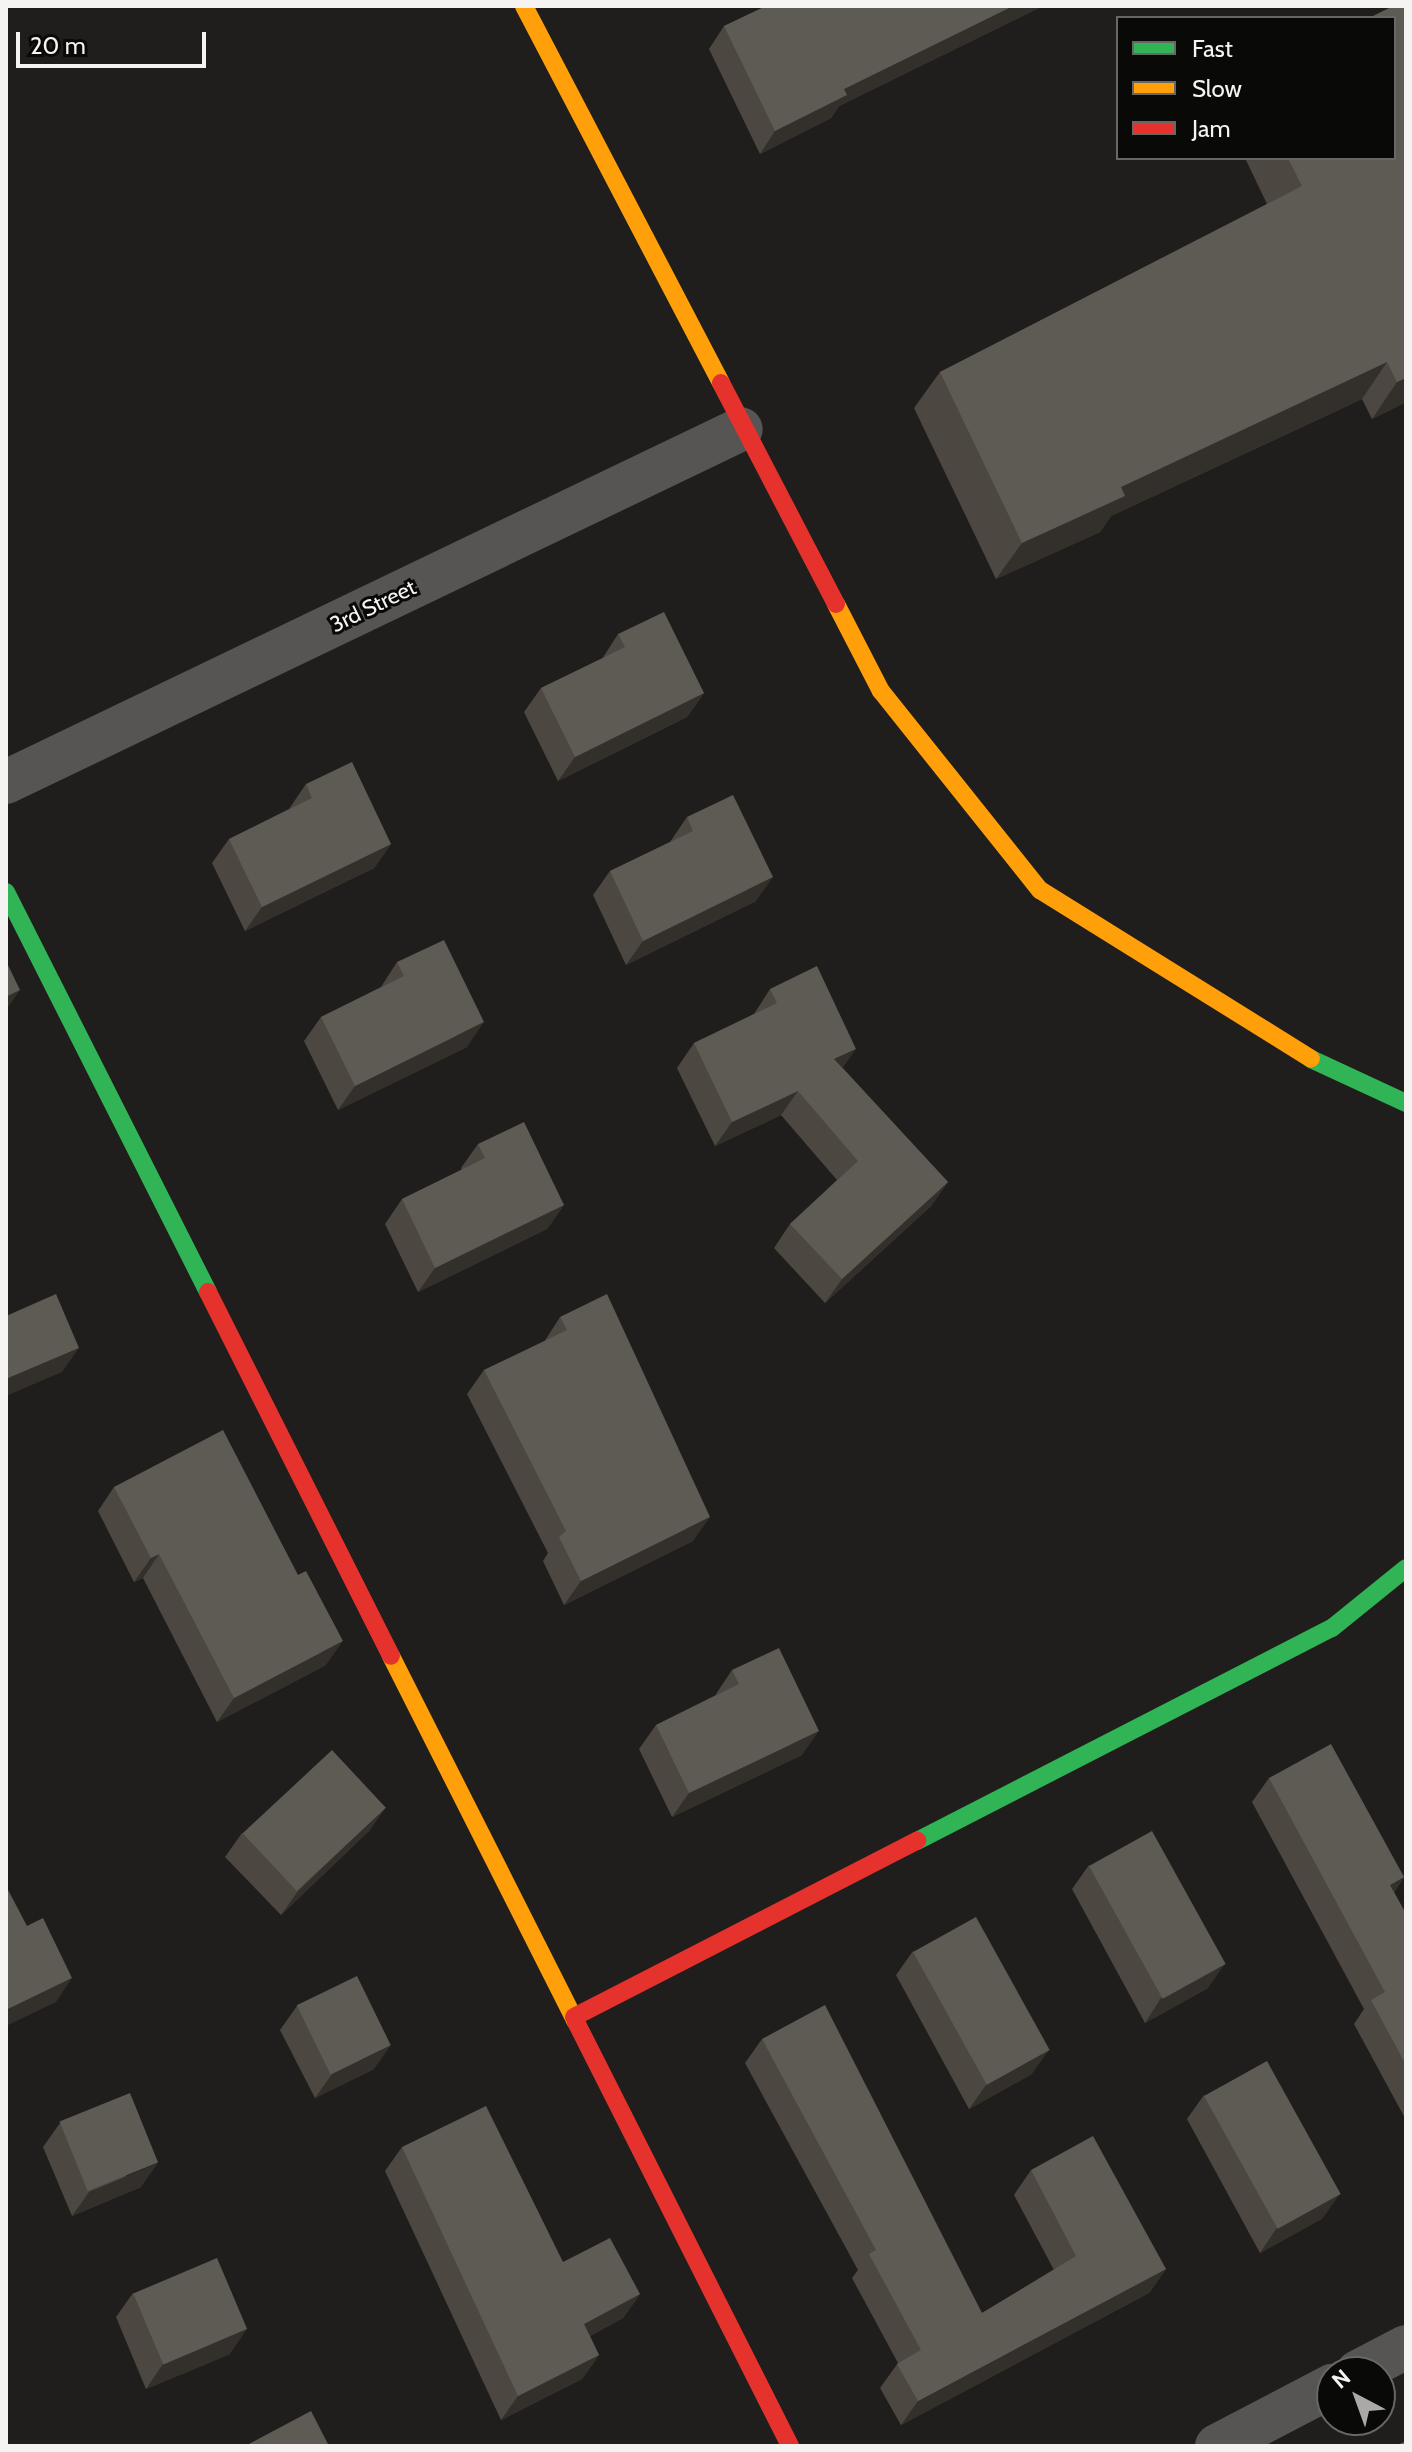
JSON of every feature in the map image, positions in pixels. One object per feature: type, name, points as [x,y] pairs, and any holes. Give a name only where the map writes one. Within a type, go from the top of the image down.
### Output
[{"type":"street","points":[[524,6],[741,429],[881,691],[1040,890],[1294,1051],[1406,1103]]},
{"type":"street","name":"3rd Street","points":[[6,782],[741,429]]},
{"type":"street","points":[[6,892],[790,2446]]},
{"type":"street","points":[[574,2017],[1332,1628],[1406,1568]]},
{"type":"street","points":[[1217,2446],[1316,2394]]},
{"type":"building","points":[[766,6],[1013,6],[844,89],[847,95],[775,131],[724,26]]},
{"type":"building","points":[[1393,6],[1406,6],[1406,378],[1397,382],[1387,362],[1121,487],[1125,496],[1022,543],[940,372],[1302,186],[1289,160],[1396,160],[1396,16],[1373,16]]},
{"type":"building","points":[[664,612],[704,693],[575,757],[541,688],[625,647],[618,634]]},
{"type":"building","points":[[352,762],[391,844],[262,907],[229,839],[312,798],[306,784]]},
{"type":"building","points":[[733,795],[773,877],[643,941],[610,871],[693,831],[687,817]]},
{"type":"building","points":[[444,940],[484,1022],[355,1086],[321,1017],[404,976],[397,962]]},
{"type":"building","points":[[6,961],[20,990],[6,997]]},
{"type":"building","points":[[817,966],[856,1049],[834,1059],[948,1182],[842,1279],[790,1224],[858,1161],[798,1091],[732,1122],[694,1043],[777,1003],[770,989]]},
{"type":"building","points":[[524,1122],[564,1205],[435,1268],[402,1199],[485,1158],[478,1144]]},
{"type":"building","points":[[56,1294],[79,1348],[6,1379],[6,1316]]},
{"type":"building","points":[[607,1294],[710,1517],[581,1581],[559,1537],[566,1531],[484,1370],[567,1330],[560,1317]]},
{"type":"building","points":[[223,1430],[298,1575],[306,1571],[343,1641],[234,1698],[159,1554],[151,1558],[114,1487]]},
{"type":"building","points":[[779,1648],[819,1731],[689,1793],[656,1725],[739,1684],[732,1670]]},
{"type":"building","points":[[1331,1744],[1404,1877],[1390,1885],[1406,1914],[1406,2065],[1371,2000],[1385,1992],[1269,1778]]},
{"type":"building","points":[[332,1750],[386,1808],[297,1891],[243,1833]]},
{"type":"building","points":[[1152,1831],[1226,1964],[1163,1999],[1089,1866]]},
{"type":"building","points":[[6,1886],[27,1926],[43,1918],[72,1978],[6,2010]]},
{"type":"building","points":[[976,1917],[1050,2050],[987,2085],[913,1952]]},
{"type":"building","points":[[357,1976],[391,2045],[331,2075],[297,2005]]},
{"type":"building","points":[[825,2005],[982,2313],[1076,2256],[1031,2170],[1093,2136],[1166,2269],[918,2401],[897,2364],[921,2350],[869,2254],[876,2250],[762,2039]]},
{"type":"building","points":[[1267,2061],[1341,2194],[1278,2229],[1204,2096]]},
{"type":"building","points":[[130,2093],[158,2163],[88,2191],[60,2121]]},
{"type":"building","points":[[486,2106],[563,2262],[610,2238],[640,2294],[584,2324],[599,2355],[518,2396],[402,2147]]},
{"type":"building","points":[[217,2258],[247,2329],[163,2364],[133,2294]]},
{"type":"building","points":[[311,2411],[329,2446],[245,2446]]},
{"type":"traffic: fast","points":[[6,892],[208,1292]]},
{"type":"traffic: fast","points":[[1311,1059],[1406,1103]]},
{"type":"traffic: fast","points":[[917,1841],[1332,1628],[1406,1568]]},
{"type":"traffic: slow","points":[[524,6],[721,383]]},
{"type":"traffic: slow","points":[[836,604],[881,691],[1040,890],[1311,1059]]},
{"type":"traffic: slow","points":[[391,1656],[576,2022]]},
{"type":"traffic: jam","points":[[721,383],[836,604]]},
{"type":"traffic: jam","points":[[208,1292],[391,1656]]},
{"type":"traffic: jam","points":[[574,2017],[917,1841]]},
{"type":"traffic: jam","points":[[576,2022],[790,2446]]}]
